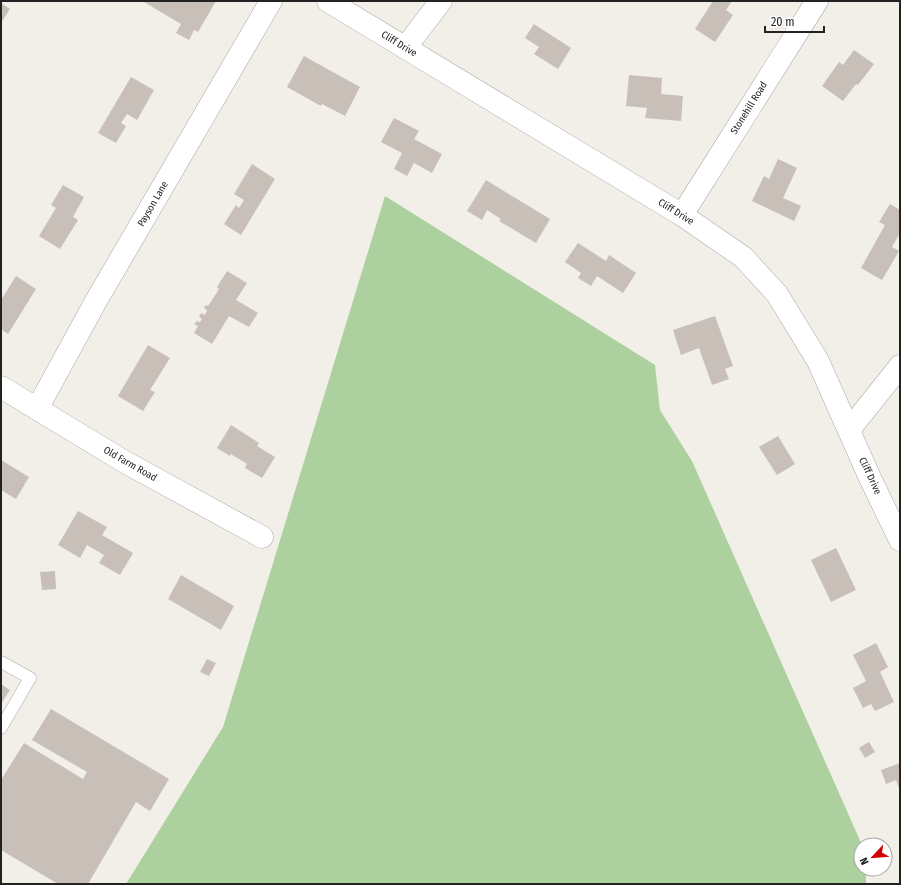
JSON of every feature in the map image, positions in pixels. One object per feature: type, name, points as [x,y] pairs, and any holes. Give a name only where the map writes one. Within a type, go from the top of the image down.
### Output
[{"type":"street","name":"Payson Lane","points":[[37,409],[96,301],[271,1]]},
{"type":"street","name":"Cliff Drive","points":[[328,1],[682,215],[743,257],[777,294],[818,361],[848,430],[900,540]]},
{"type":"street","points":[[405,48],[441,1]]},
{"type":"street","name":"Stonehill Road","points":[[682,215],[817,1]]},
{"type":"street","points":[[848,430],[900,366]]},
{"type":"street","name":"Old Farm Road","points":[[1,388],[125,462],[262,537]]},
{"type":"lane","points":[[1,662],[30,678],[1,728]]},
{"type":"green space","points":[[385,196],[655,365],[660,410],[692,461],[858,837],[853,837],[853,877],[866,877],[866,884],[126,884],[223,727]]},
{"type":"building","points":[[216,1],[198,32],[194,30],[189,40],[176,33],[181,24],[144,2]]},
{"type":"building","points":[[713,1],[732,1],[726,10],[733,15],[715,42],[695,29]]},
{"type":"building","points":[[1,3],[10,9],[1,23]]},
{"type":"building","points":[[534,24],[571,48],[558,69],[534,54],[539,47],[525,38]]},
{"type":"building","points":[[854,50],[874,64],[858,85],[856,84],[843,101],[822,86],[839,62],[843,65]]},
{"type":"building","points":[[304,56],[360,87],[345,116],[322,104],[321,106],[287,87]]},
{"type":"building","points":[[629,75],[662,78],[661,94],[683,96],[681,121],[645,118],[647,108],[626,106]]},
{"type":"building","points":[[131,77],[154,90],[137,120],[127,114],[121,123],[126,126],[116,143],[98,133]]},
{"type":"building","points":[[394,118],[419,131],[414,139],[442,154],[432,173],[414,163],[407,176],[394,169],[402,153],[381,142]]},
{"type":"building","points":[[778,159],[797,168],[783,198],[801,206],[794,221],[752,201],[764,176],[769,179]]},
{"type":"building","points":[[252,164],[275,179],[241,235],[224,224],[236,205],[239,208],[244,200],[234,194]]},
{"type":"building","points":[[486,180],[550,219],[536,243],[499,221],[501,219],[487,210],[482,220],[467,211]]},
{"type":"building","points":[[63,185],[84,197],[73,217],[78,220],[60,249],[39,236],[56,208],[51,205]]},
{"type":"building","points":[[890,204],[900,210],[900,233],[892,247],[899,251],[882,280],[861,268],[885,225],[879,222]]},
{"type":"building","points":[[578,243],[606,261],[609,255],[636,273],[623,293],[597,276],[591,286],[578,278],[581,273],[565,262]]},
{"type":"building","points":[[227,271],[247,283],[236,300],[258,313],[249,327],[229,316],[212,344],[194,333],[198,326],[194,324],[197,321],[200,322],[202,319],[199,317],[201,313],[205,315],[207,310],[204,308],[206,305],[208,306],[219,289],[217,287]]},
{"type":"building","points":[[16,276],[36,289],[8,334],[1,329],[1,300]]},
{"type":"building","points":[[715,316],[733,366],[725,369],[729,379],[712,385],[699,348],[681,355],[673,330]]},
{"type":"building","points":[[148,345],[170,358],[150,390],[155,392],[143,411],[118,396]]},
{"type":"building","points":[[231,425],[259,443],[257,446],[275,457],[262,478],[245,468],[247,464],[231,454],[230,456],[217,448]]},
{"type":"building","points":[[778,436],[795,464],[777,475],[759,447]]},
{"type":"building","points":[[1,460],[29,477],[16,499],[1,490]]},
{"type":"building","points":[[78,511],[107,527],[102,535],[133,553],[120,575],[99,563],[104,555],[87,545],[80,558],[58,545]]},
{"type":"building","points":[[836,548],[856,590],[831,602],[811,560]]},
{"type":"building","points":[[55,571],[56,589],[42,590],[40,572]]},
{"type":"building","points":[[181,575],[234,606],[221,630],[168,599]]},
{"type":"building","points":[[876,643],[888,667],[880,672],[894,702],[875,711],[871,704],[863,708],[853,688],[866,681],[853,655]]},
{"type":"building","points":[[207,659],[216,663],[209,676],[200,672]]},
{"type":"building","points":[[1,684],[10,690],[1,704]]},
{"type":"building","points":[[51,709],[169,779],[150,811],[136,802],[88,884],[58,884],[1,850],[1,780],[24,743],[83,779],[87,772],[32,740]]},
{"type":"building","points":[[869,742],[875,752],[865,758],[859,748]]},
{"type":"building","points":[[900,763],[900,791],[896,780],[886,784],[881,770]]}]
